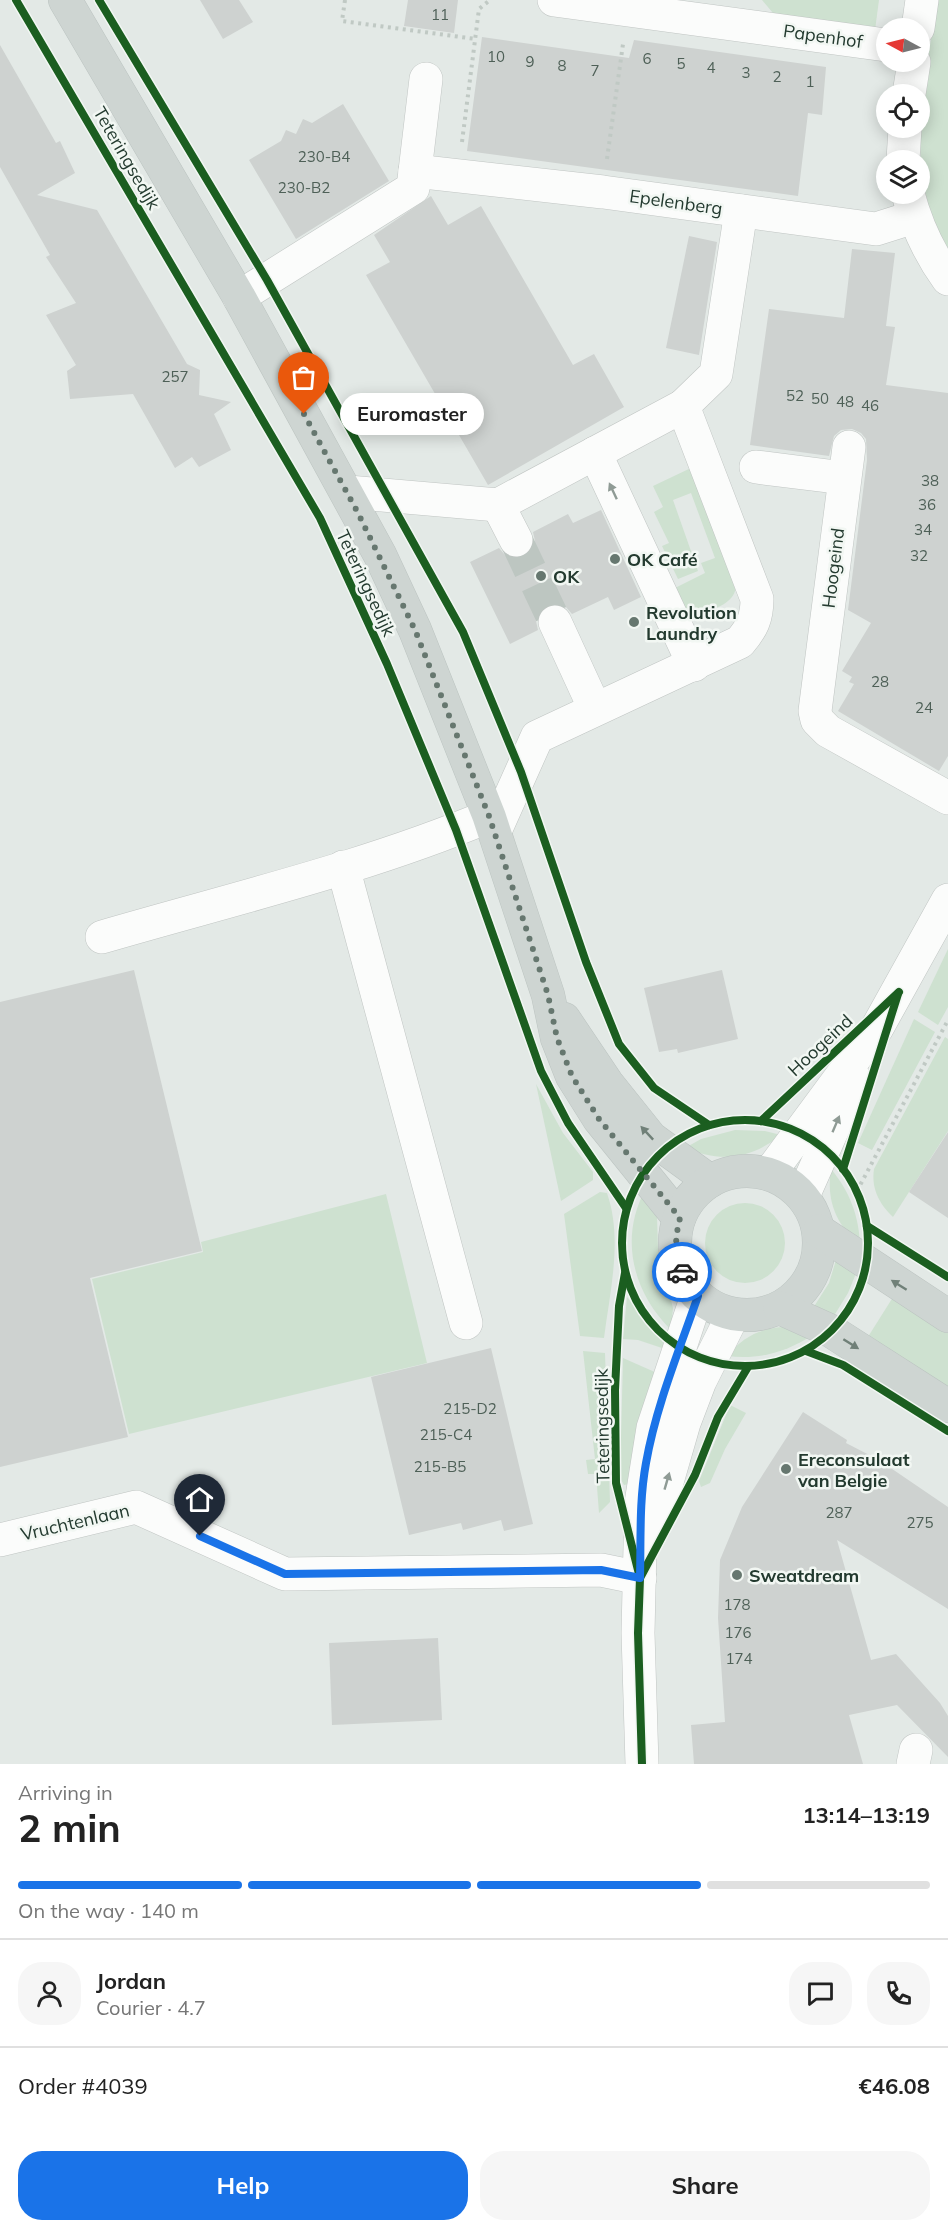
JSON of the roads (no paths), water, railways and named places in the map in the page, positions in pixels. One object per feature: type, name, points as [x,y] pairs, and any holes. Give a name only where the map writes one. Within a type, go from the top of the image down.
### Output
[{"type":"main road","name":"Teteringsedijk","points":[[65,0],[239,297],[348,492],[415,630],[492,823],[548,995],[557,1038],[572,1076],[599,1119],[680,1218]]},
{"type":"main road","name":"Teteringsedijk","points":[[548,995],[607,1083],[651,1138],[710,1181]]},
{"type":"main road","points":[[739,1172],[769,1174],[788,1183],[803,1196],[813,1212],[819,1231],[819,1254],[813,1276],[799,1294],[780,1308],[757,1315],[733,1315],[714,1308],[698,1296],[685,1280],[677,1260],[675,1239],[680,1218],[697,1191],[710,1181],[739,1172]]},
{"type":"main road","points":[[819,1231],[948,1316]]},
{"type":"main road","points":[[780,1308],[839,1336],[948,1406]]},
{"type":"street","name":"Papenhof","points":[[554,0],[627,10],[751,13],[876,43]]},
{"type":"street","points":[[919,18],[922,0]]},
{"type":"street","points":[[239,297],[436,173],[426,79]]},
{"type":"street","name":"Epelenberg","points":[[436,173],[603,192],[876,229],[911,205],[935,261],[948,279]]},
{"type":"street","points":[[348,492],[498,505],[683,406],[716,374],[741,211]]},
{"type":"street","points":[[102,937],[343,867],[456,830],[492,823],[537,737],[740,642],[751,629],[757,615],[757,598],[683,406]]},
{"type":"street","points":[[595,453],[694,665]]},
{"type":"street","name":"Hoogeind","points":[[756,466],[847,462],[816,703],[817,720],[828,731],[948,798]]},
{"type":"street","points":[[498,505],[516,540]]},
{"type":"street","points":[[555,622],[595,709]]},
{"type":"street","points":[[343,867],[466,1323]]},
{"type":"street","name":"Hoogeind","points":[[803,1196],[877,1028],[948,900]]},
{"type":"street","name":"Hoogeind","points":[[769,1174],[877,1028]]},
{"type":"street","points":[[642,1764],[638,1633],[641,1503],[653,1428],[698,1296]]},
{"type":"street","points":[[640,1578],[684,1423],[700,1382],[733,1315]]},
{"type":"street","name":"Vruchtenlaan","points":[[0,1540],[136,1507],[285,1574],[601,1570],[640,1578]]},
{"type":"tunnel","points":[[516,540],[555,622]]},
{"type":"place","name":"Euromaster","points":[[304,414]]},
{"type":"place","name":"OK Café","points":[[615,559]]},
{"type":"place","name":"OK","points":[[541,576]]},
{"type":"place","name":"Revolution Laundry","points":[[634,622]]},
{"type":"place","name":"Ereconsulaat van Belgie","points":[[786,1469]]},
{"type":"place","name":"Sweatdream","points":[[737,1575]]}]
